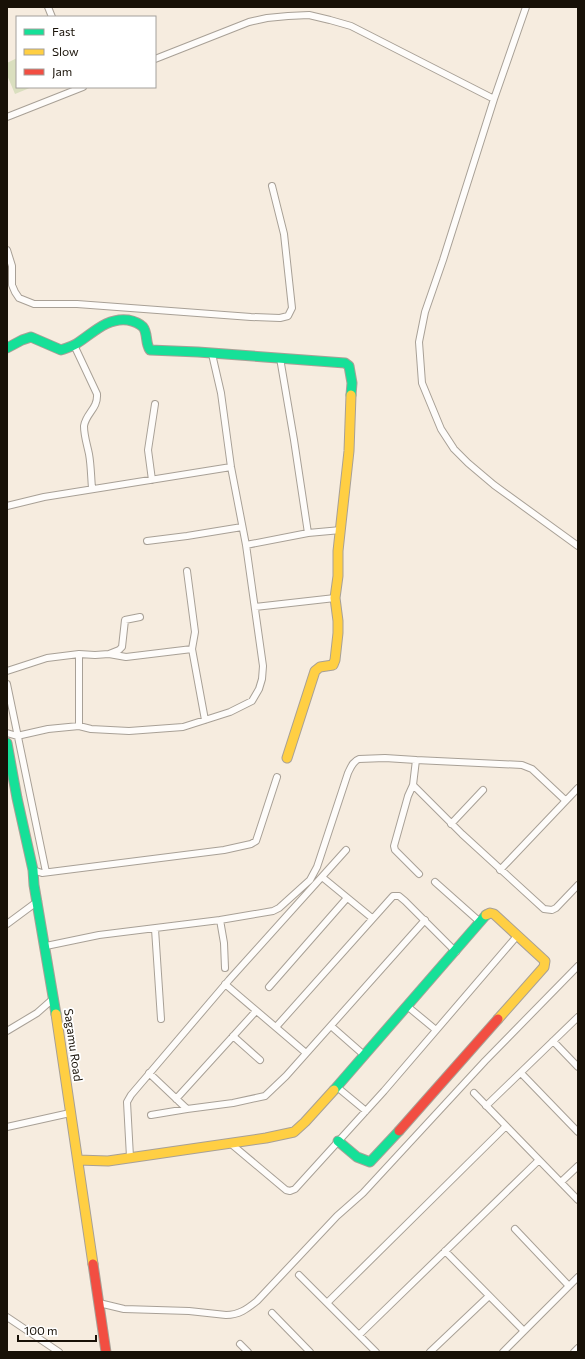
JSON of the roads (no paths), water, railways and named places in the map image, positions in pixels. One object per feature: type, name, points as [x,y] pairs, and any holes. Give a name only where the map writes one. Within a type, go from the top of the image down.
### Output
[{"type":"main road","points":[[7,348],[31,337],[38,338],[48,345],[61,350],[74,345],[114,320],[124,319],[138,323],[142,326],[146,344],[150,350],[340,362],[350,366],[352,382],[349,451],[338,551],[338,576],[334,598],[338,627],[335,663],[330,666],[320,667],[315,671],[287,758]]},
{"type":"main road","name":"Sagamu Road","points":[[7,743],[17,798],[33,870],[46,946],[106,1352]]},
{"type":"main road","points":[[78,1160],[108,1162],[130,1157],[266,1138],[294,1132],[310,1117],[337,1087],[456,952],[487,914],[494,914],[545,961],[546,964],[373,1160],[370,1162],[364,1161],[338,1141]]},
{"type":"street","points":[[526,7],[494,99],[425,312],[419,342],[422,383],[441,429],[454,449],[494,485],[578,546]]},
{"type":"street","points":[[156,59],[249,22],[288,16],[309,15],[351,26],[494,99]]},
{"type":"street","points":[[7,117],[79,88]]},
{"type":"street","points":[[7,250],[12,266],[12,285],[15,292],[19,298],[34,304],[77,304],[280,318],[288,316],[292,308],[284,234],[272,186]]},
{"type":"street","points":[[74,345],[97,394],[97,400],[87,418],[84,428],[89,454],[92,488]]},
{"type":"street","points":[[7,733],[17,736],[48,729],[79,726],[91,729],[143,730],[183,727],[248,704],[255,697],[259,689],[263,666],[246,545],[221,393],[212,354]]},
{"type":"street","points":[[280,358],[308,533]]},
{"type":"street","points":[[152,480],[148,444],[155,404]]},
{"type":"street","points":[[7,506],[92,488],[232,467]]},
{"type":"street","points":[[147,541],[242,527]]},
{"type":"street","points":[[246,545],[308,533],[341,530]]},
{"type":"street","points":[[187,571],[195,632],[192,649],[205,720]]},
{"type":"street","points":[[255,607],[334,598]]},
{"type":"street","points":[[110,654],[122,647],[126,620],[140,617]]},
{"type":"street","points":[[7,671],[39,659],[79,654],[110,654],[126,657],[192,649]]},
{"type":"street","points":[[79,654],[79,726]]},
{"type":"street","points":[[7,684],[46,872]]},
{"type":"street","points":[[46,946],[99,935],[155,929],[273,911],[284,905],[310,880],[317,866],[348,773],[356,760],[385,758],[522,765],[532,769],[565,800]]},
{"type":"street","points":[[416,760],[413,785],[408,796],[394,846],[395,850],[419,874]]},
{"type":"street","points":[[33,870],[42,873],[224,850],[251,844],[256,840],[277,777]]},
{"type":"street","points":[[413,785],[451,824],[544,909],[548,911],[556,908],[578,885]]},
{"type":"street","points":[[500,870],[578,788]]},
{"type":"street","points":[[451,824],[482,790]]},
{"type":"street","points":[[130,1157],[128,1102],[131,1095],[225,984],[346,850]]},
{"type":"street","points":[[322,877],[372,918]]},
{"type":"street","points":[[436,882],[480,922]]},
{"type":"street","points":[[276,1027],[372,918],[395,895],[399,896],[425,920],[456,952]]},
{"type":"street","points":[[269,987],[347,898]]},
{"type":"street","points":[[7,924],[38,901]]},
{"type":"street","points":[[220,920],[224,943],[225,968]]},
{"type":"street","points":[[151,1115],[186,1109],[233,1104],[265,1096],[274,1089],[425,920]]},
{"type":"street","points":[[155,929],[161,1019]]},
{"type":"street","points":[[230,1143],[279,1185],[290,1191],[295,1189],[366,1111],[517,936]]},
{"type":"street","points":[[99,1303],[124,1309],[189,1311],[226,1316],[238,1314],[247,1309],[257,1301],[337,1216],[363,1193],[485,1061],[578,966]]},
{"type":"street","points":[[225,984],[306,1053]]},
{"type":"street","points":[[7,1031],[37,1012],[54,998]]},
{"type":"street","points":[[408,1006],[436,1030]]},
{"type":"street","points":[[176,1099],[256,1010]]},
{"type":"street","points":[[486,1106],[578,1017]]},
{"type":"street","points":[[330,1026],[364,1055]]},
{"type":"street","points":[[233,1036],[260,1060]]},
{"type":"street","points":[[553,1041],[578,1067]]},
{"type":"street","points":[[149,1073],[186,1109]]},
{"type":"street","points":[[521,1073],[578,1132]]},
{"type":"street","points":[[337,1087],[366,1111]]},
{"type":"street","points":[[474,1093],[578,1200]]},
{"type":"street","points":[[7,1127],[70,1113]]},
{"type":"street","points":[[327,1303],[506,1126]]},
{"type":"street","points":[[359,1335],[539,1160]]},
{"type":"street","points":[[561,1182],[578,1166]]},
{"type":"street","points":[[515,1229],[569,1286]]},
{"type":"street","points":[[446,1251],[524,1331]]},
{"type":"street","points":[[299,1275],[376,1352]]},
{"type":"street","points":[[503,1352],[578,1277]]},
{"type":"street","points":[[430,1352],[490,1296]]},
{"type":"street","points":[[272,1313],[310,1352]]},
{"type":"street","points":[[8,1320],[59,1352]]},
{"type":"street","points":[[240,1344],[248,1352]]},
{"type":"street","points":[[574,1352],[578,1348]]}]
